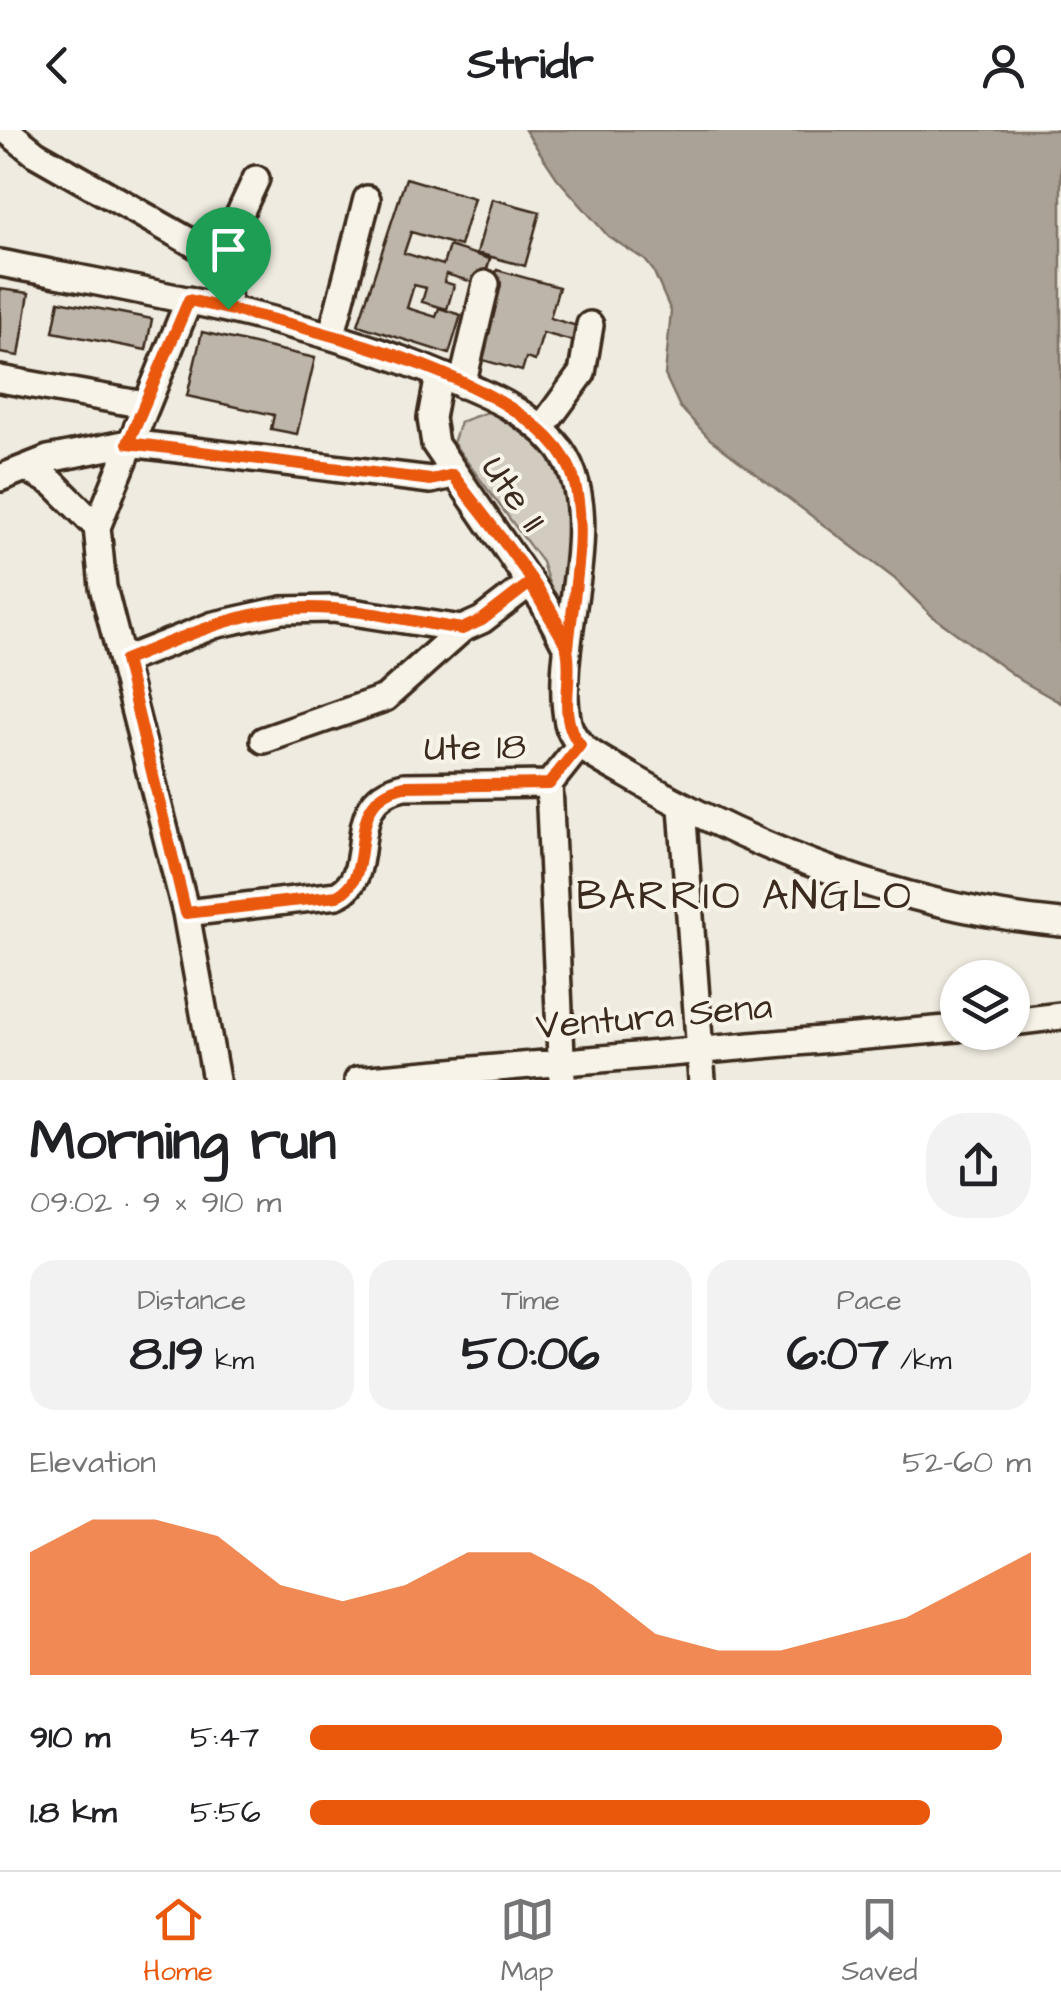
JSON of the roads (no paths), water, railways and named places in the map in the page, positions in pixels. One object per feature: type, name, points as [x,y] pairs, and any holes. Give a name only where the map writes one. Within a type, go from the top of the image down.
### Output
[{"type":"street","points":[[6,130],[36,154],[218,258],[226,271],[228,309]]},
{"type":"street","points":[[218,258],[256,178]]},
{"type":"street","points":[[332,334],[367,199]]},
{"type":"street","points":[[0,263],[189,300],[332,334],[504,403],[540,429],[567,460],[578,496],[579,538],[568,648],[568,725],[580,745],[682,807],[778,850],[913,894],[1061,924]]},
{"type":"street","name":"Ute 11","points":[[486,284],[432,434],[453,475],[530,583],[568,648]]},
{"type":"street","points":[[189,300],[97,527],[103,588],[125,660],[186,913],[216,1080]]},
{"type":"street","points":[[540,429],[582,373],[590,325]]},
{"type":"street","points":[[0,379],[145,405]]},
{"type":"street","points":[[0,478],[128,443],[431,480],[453,475]]},
{"type":"street","points":[[26,468],[52,482],[97,527]]},
{"type":"street","points":[[264,740],[385,698],[462,629],[482,620],[530,583]]},
{"type":"street","points":[[125,660],[214,625],[282,610],[333,609],[462,629]]},
{"type":"street","name":"Ute 18","points":[[186,913],[327,898],[345,892],[356,871],[371,804],[394,788],[549,784],[580,745]]},
{"type":"street","points":[[549,784],[562,1072]]},
{"type":"street","points":[[682,807],[702,1080]]},
{"type":"street","points":[[1030,1020],[1061,1016]]},
{"type":"street","name":"Ventura Sena","points":[[358,1080],[562,1072],[700,1051],[940,1030]]},
{"type":"district","name":"BARRIO ANGLO","points":[[745,897]]}]
